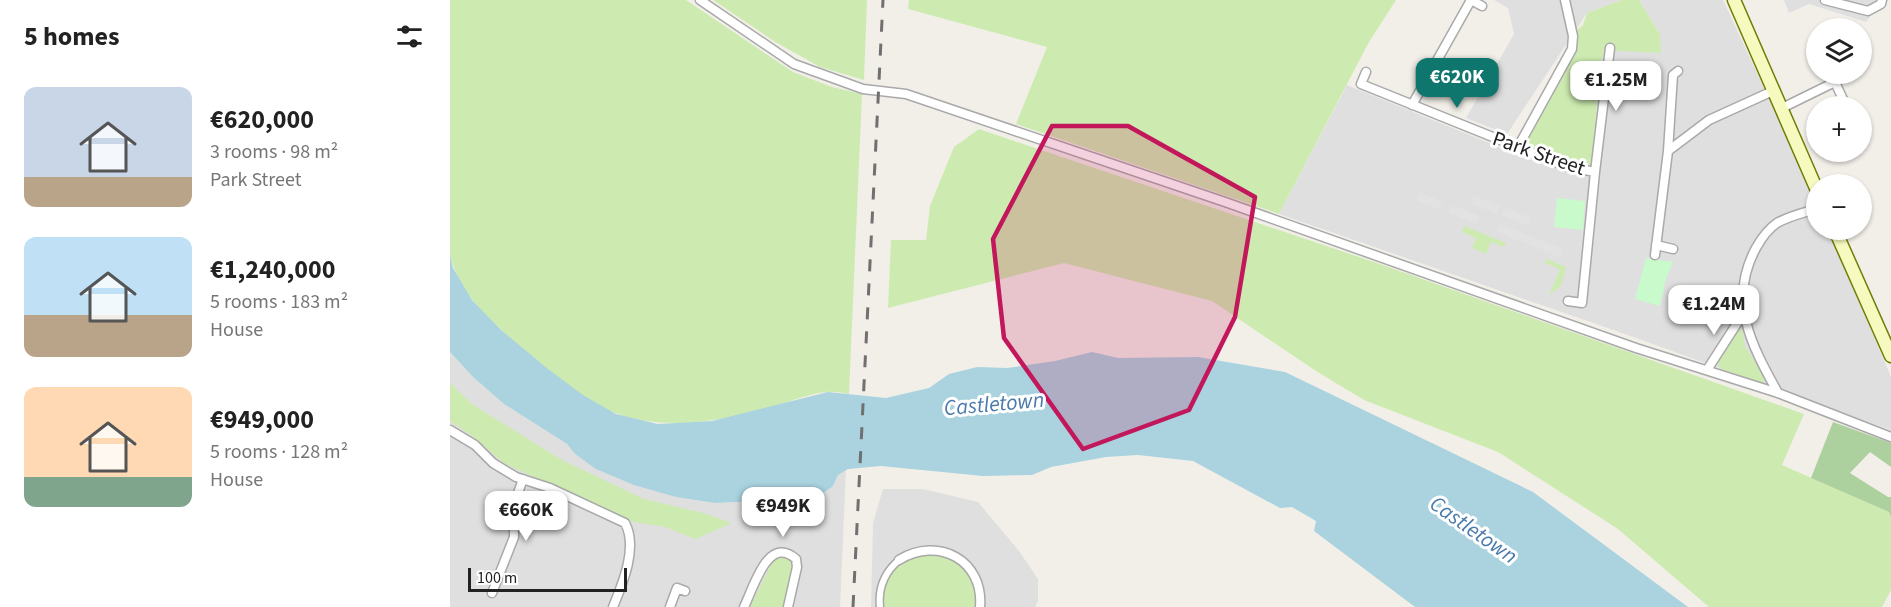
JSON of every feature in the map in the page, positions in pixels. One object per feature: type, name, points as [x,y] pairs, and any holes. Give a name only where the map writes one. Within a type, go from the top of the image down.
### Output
[{"type":"main road","points":[[1734,0],[1810,174]]},
{"type":"main road","points":[[1839,240],[1891,356]]},
{"type":"street","points":[[700,0],[794,64],[862,89],[906,94],[1236,206],[1636,348],[1778,393],[1891,437]]},
{"type":"street","points":[[1412,105],[1471,0],[1482,6]]},
{"type":"street","points":[[1518,147],[1572,49],[1574,36],[1565,0]]},
{"type":"street","points":[[1825,0],[1868,11],[1881,4],[1882,0]]},
{"type":"street","name":"Park Street","points":[[1568,301],[1582,303],[1610,48]]},
{"type":"street","points":[[1585,71],[1607,73]]},
{"type":"street","points":[[1655,255],[1668,151],[1672,75],[1677,71]]},
{"type":"street","name":"Park Street","points":[[1366,72],[1361,84],[1565,166],[1596,172]]},
{"type":"street","points":[[1806,96],[1835,82],[1841,96]]},
{"type":"street","points":[[1668,151],[1709,120],[1775,90]]},
{"type":"street","points":[[1782,108],[1806,96]]},
{"type":"street","points":[[1778,393],[1755,352],[1743,314],[1744,291],[1751,259],[1767,232],[1775,224],[1806,212]]},
{"type":"street","points":[[1656,245],[1673,249]]},
{"type":"street","points":[[1707,370],[1743,314]]},
{"type":"street","points":[[450,430],[475,446],[493,463],[523,479],[550,488],[626,523],[631,534],[628,559],[620,592],[613,607]]},
{"type":"street","points":[[492,593],[514,537],[514,504],[523,479]]},
{"type":"street","points":[[880,607],[882,583],[887,573],[908,554],[924,550],[946,552],[958,558],[972,572],[980,591],[980,607]]},
{"type":"street","points":[[744,607],[762,569],[777,551],[788,552],[796,559],[797,567],[788,607]]},
{"type":"street","points":[[670,607],[677,588],[685,591]]},
{"type":"highlighted area","points":[[1052,126],[1128,126],[1255,197],[1235,317],[1189,410],[1083,449],[1004,338],[993,239]]},
{"type":"shaded area","points":[[1494,0],[1622,0],[1587,13],[1507,134],[1466,118],[1514,34],[1508,8]]},
{"type":"shaded area","points":[[1639,0],[1723,0],[1806,178],[1806,240],[1833,240],[1891,377],[1891,430],[1625,334],[1279,214],[1347,85],[1531,160],[1543,151],[1581,167],[1588,166],[1592,161],[1599,81],[1597,78],[1584,76],[1585,67],[1597,68],[1604,50],[1617,50],[1660,34]]},
{"type":"shaded area","points":[[1784,0],[1883,0],[1869,18],[1853,18],[1809,4],[1789,13]]},
{"type":"shaded area","points":[[1420,193],[1442,201],[1439,209],[1417,201]]},
{"type":"shaded area","points":[[1473,195],[1500,206],[1497,214],[1470,203]]},
{"type":"shaded area","points":[[1452,205],[1479,216],[1476,224],[1449,213]]},
{"type":"shaded area","points":[[1504,207],[1531,218],[1528,226],[1501,215]]},
{"type":"shaded area","points":[[1500,224],[1563,249],[1560,257],[1497,232]]},
{"type":"shaded area","points":[[450,352],[473,377],[504,404],[567,444],[574,453],[716,503],[799,499],[821,495],[833,486],[838,475],[846,470],[840,607],[450,607]]},
{"type":"shaded area","points":[[883,489],[923,489],[978,502],[1019,551],[1038,579],[1038,601],[1035,607],[871,607],[873,523]]},
{"type":"green space","points":[[450,0],[686,0],[793,72],[832,87],[862,94],[849,394],[818,393],[761,410],[707,421],[672,423],[636,419],[606,409],[582,395],[524,350],[490,319],[461,283],[450,255]]},
{"type":"green space","points":[[713,0],[867,0],[864,80],[820,67],[777,43]]},
{"type":"green space","points":[[909,0],[1396,0],[1369,42],[1279,214],[1016,124],[1047,47],[908,9]]},
{"type":"green space","points":[[1622,0],[1639,0],[1660,34],[1661,53],[1604,50],[1600,66],[1585,67],[1584,76],[1597,78],[1599,81],[1592,161],[1588,166],[1581,167],[1530,146],[1527,143],[1529,136],[1577,49],[1577,30],[1583,25],[1587,13]]},
{"type":"green space","points":[[979,129],[1377,263],[1804,414],[1782,465],[1889,512],[1891,517],[1891,590],[1882,607],[1709,607],[1618,529],[1498,452],[1364,400],[1316,371],[1212,301],[1064,263],[888,308],[891,240],[926,240],[930,206],[954,147]]},
{"type":"green space","points":[[1557,198],[1585,201],[1583,230],[1554,227]]},
{"type":"green space","points":[[1464,226],[1506,243],[1504,247],[1491,242],[1486,254],[1472,248],[1476,238],[1462,232]]},
{"type":"green space","points":[[1646,258],[1673,262],[1666,279],[1660,306],[1635,299]]},
{"type":"green space","points":[[1546,259],[1566,267],[1561,286],[1549,295],[1560,269],[1545,263]]},
{"type":"green space","points":[[1738,330],[1742,330],[1745,346],[1765,379],[1763,384],[1719,368],[1718,359]]},
{"type":"green space","points":[[450,383],[472,404],[562,460],[644,499],[703,513],[732,523],[695,539],[665,527],[634,522],[505,464],[471,435],[450,421]]},
{"type":"green space","points":[[1833,422],[1891,443],[1891,467],[1870,452],[1850,473],[1891,497],[1891,517],[1889,512],[1811,478]]},
{"type":"green space","points":[[918,554],[944,556],[965,567],[974,583],[977,607],[883,607],[882,597],[890,574],[902,563]]},
{"type":"green space","points":[[779,556],[790,559],[793,568],[784,607],[750,607],[773,561]]},
{"type":"water","name":"Castletown","points":[[450,255],[453,268],[472,300],[501,330],[548,369],[583,395],[616,414],[658,424],[712,421],[828,392],[886,398],[929,388],[949,374],[977,367],[1007,368],[1055,361],[1092,352],[1118,358],[1198,357],[1285,372],[1533,492],[1688,607],[1415,607],[1314,531],[1316,521],[1292,507],[1280,508],[1193,461],[1138,455],[1106,457],[1051,467],[1032,475],[983,476],[881,466],[848,469],[838,475],[833,486],[821,495],[799,499],[716,503],[676,497],[634,485],[596,469],[574,453],[567,444],[504,404],[473,377],[450,352]]},
{"type":"railway","points":[[853,607],[883,0]]}]
